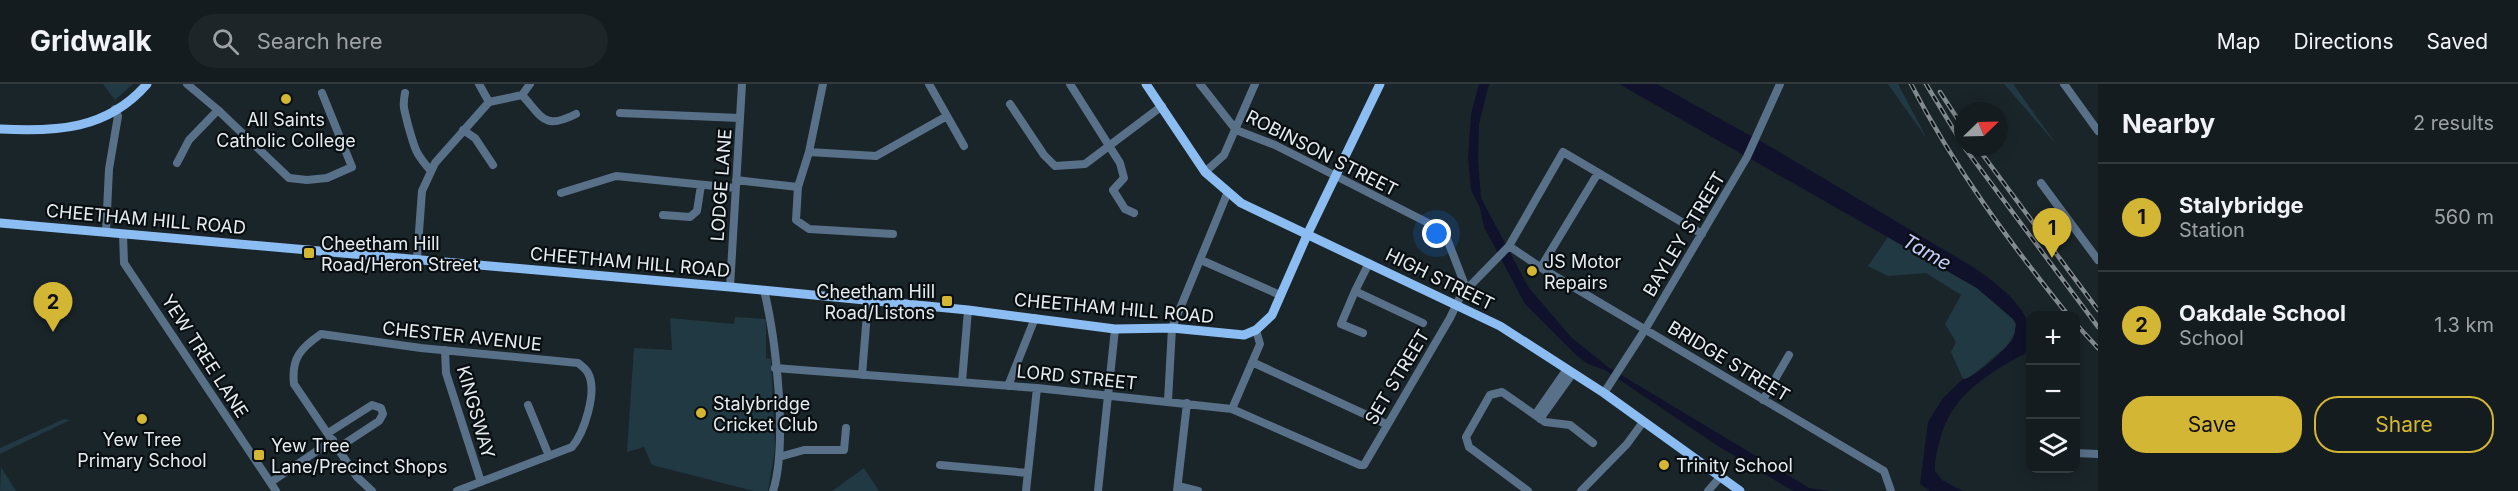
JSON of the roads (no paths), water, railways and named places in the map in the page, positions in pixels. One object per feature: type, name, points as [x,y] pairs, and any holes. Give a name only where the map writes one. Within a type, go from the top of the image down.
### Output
[{"type":"main road","points":[[0,129],[48,131],[90,124],[137,95],[147,84]]},
{"type":"main road","name":"HIGH STREET","points":[[1146,84],[1205,172],[1227,194],[1241,203],[1500,326],[1604,393],[1740,491]]},
{"type":"main road","points":[[1256,330],[1272,315],[1308,233],[1380,84]]},
{"type":"main road","name":"CHEETHAM HILL ROAD","points":[[0,223],[764,290],[968,310],[1115,328],[1172,328],[1229,335],[1256,330]]},
{"type":"street","points":[[187,84],[218,110],[289,178],[307,180],[327,178],[352,167],[322,93]]},
{"type":"street","points":[[479,84],[489,102]]},
{"type":"street","points":[[417,259],[423,191],[431,171],[463,130],[489,102],[522,95],[530,84]]},
{"type":"street","name":"LODGE LANE","points":[[730,287],[742,84]]},
{"type":"street","points":[[823,84],[809,152],[798,187],[795,220],[808,229],[893,234]]},
{"type":"street","points":[[929,84],[964,146]]},
{"type":"street","points":[[1070,84],[1110,146],[1124,173],[1124,178],[1113,190],[1125,208],[1134,213]]},
{"type":"street","name":"ROBINSON STREET","points":[[1200,84],[1236,130],[1275,145],[1444,231],[1466,288]]},
{"type":"street","points":[[1205,172],[1224,155],[1255,84]]},
{"type":"street","name":"BAYLEY STREET","points":[[1604,393],[1646,328],[1747,158],[1759,136],[1780,84]]},
{"type":"street","points":[[2064,84],[2098,130]]},
{"type":"street","points":[[405,93],[401,109],[408,124],[411,142],[431,171]]},
{"type":"street","points":[[522,95],[546,121],[558,123],[576,114]]},
{"type":"street","points":[[1010,104],[1044,154],[1056,166],[1085,164],[1162,105]]},
{"type":"street","points":[[106,232],[109,169],[118,116],[116,109]]},
{"type":"street","points":[[177,163],[189,140],[218,110]]},
{"type":"street","points":[[620,112],[740,118]]},
{"type":"street","points":[[809,152],[876,156],[947,116]]},
{"type":"street","points":[[2090,120],[2098,116]]},
{"type":"street","points":[[463,130],[475,138],[493,165]]},
{"type":"street","name":"SET STREET","points":[[1364,465],[1466,288],[1509,246],[1563,152],[1598,173]]},
{"type":"street","points":[[1541,267],[1598,173],[1702,234]]},
{"type":"street","points":[[561,194],[616,176],[701,185],[798,187]]},
{"type":"street","points":[[2041,183],[2098,260]]},
{"type":"street","points":[[663,215],[690,217],[697,211],[701,185]]},
{"type":"street","points":[[1167,401],[1172,328],[1227,194]]},
{"type":"street","name":"YEW TREE LANE","points":[[123,234],[124,263],[276,491]]},
{"type":"street","name":"BRIDGE STREET","points":[[1509,246],[1884,471],[1892,491]]},
{"type":"street","points":[[1201,260],[1280,295]]},
{"type":"street","points":[[1363,333],[1341,324],[1369,263]]},
{"type":"street","points":[[764,290],[776,368],[779,457],[774,490]]},
{"type":"street","points":[[1355,291],[1423,323]]},
{"type":"street","points":[[862,375],[868,301]]},
{"type":"street","points":[[962,382],[968,310]]},
{"type":"street","points":[[1008,386],[1035,318]]},
{"type":"street","points":[[1098,491],[1115,328]]},
{"type":"street","points":[[1232,409],[1260,344],[1256,330]]},
{"type":"street","name":"CHESTER AVENUE","points":[[372,491],[357,477],[294,384],[293,376],[299,351],[321,334],[445,350],[578,363],[588,372],[592,386],[583,434],[572,447],[457,491]]},
{"type":"street","name":"KINGSWAY","points":[[445,350],[446,373],[481,482]]},
{"type":"street","points":[[1763,400],[1789,355]]},
{"type":"street","points":[[1252,362],[1386,424]]},
{"type":"street","name":"LORD STREET","points":[[776,368],[1037,388],[1232,409],[1364,465]]},
{"type":"street","points":[[1538,417],[1570,371]]},
{"type":"street","points":[[1026,491],[1037,388]]},
{"type":"street","points":[[1528,491],[1469,447],[1466,436],[1490,395],[1502,392],[1538,417],[1570,425],[1593,443]]},
{"type":"street","points":[[1187,403],[1177,489],[1198,491]]},
{"type":"street","points":[[271,482],[372,405],[381,408],[383,414],[379,421],[338,448]]},
{"type":"street","points":[[528,405],[549,456]]},
{"type":"street","points":[[1581,491],[1628,444],[1643,422]]},
{"type":"street","points":[[779,457],[804,450],[844,450],[846,428]]},
{"type":"street","points":[[2080,453],[2098,454]]},
{"type":"street","points":[[940,465],[1028,473]]},
{"type":"street","points":[[1708,491],[1721,476]]},
{"type":"water","points":[[1479,84],[1489,84],[1479,124],[1478,160],[1481,198],[1529,288],[1571,337],[1608,367],[1809,488],[1829,491],[1793,491],[1718,446],[1605,370],[1588,364],[1577,356],[1525,304],[1484,227],[1480,208],[1471,190],[1468,158],[1471,114]]},
{"type":"water","name":"Tame","points":[[1619,84],[1657,84],[1771,147],[1973,267],[1995,283],[2017,304],[2026,318],[2024,354],[1982,379],[1960,400],[1951,412],[1939,443],[1935,471],[1942,480],[1963,491],[1930,491],[1920,484],[1928,422],[1943,398],[1963,379],[1975,374],[1990,362],[2014,337],[2016,324],[2013,319],[1977,288]]},
{"type":"railway","points":[[1911,84],[1964,175],[2065,311]]},
{"type":"railway","points":[[1926,84],[1954,130]]},
{"type":"railway","points":[[1940,92],[1954,113]]},
{"type":"railway","points":[[1971,156],[2098,327]]},
{"type":"railway","points":[[1984,156],[2098,310]]},
{"type":"railway","points":[[2080,328],[2098,348]]},
{"type":"place","name":"All Saints Catholic College","points":[[286,99]]},
{"type":"place","name":"Cheetham Hill Road/Heron Street","points":[[309,253]]},
{"type":"place","name":"Stalybridge","points":[[2052,258]]},
{"type":"place","name":"JS Motor Repairs","points":[[1532,271]]},
{"type":"place","name":"Cheetham Hill Road/Listons","points":[[947,301]]},
{"type":"place","name":"Oakdale School","points":[[53,332]]},
{"type":"place","name":"Stalybridge Cricket Club","points":[[701,413]]},
{"type":"place","name":"Yew Tree Primary School","points":[[142,419]]},
{"type":"place","name":"Yew Tree Lane/Precinct Shops","points":[[259,455]]},
{"type":"place","name":"Trinity School","points":[[1664,465]]}]
